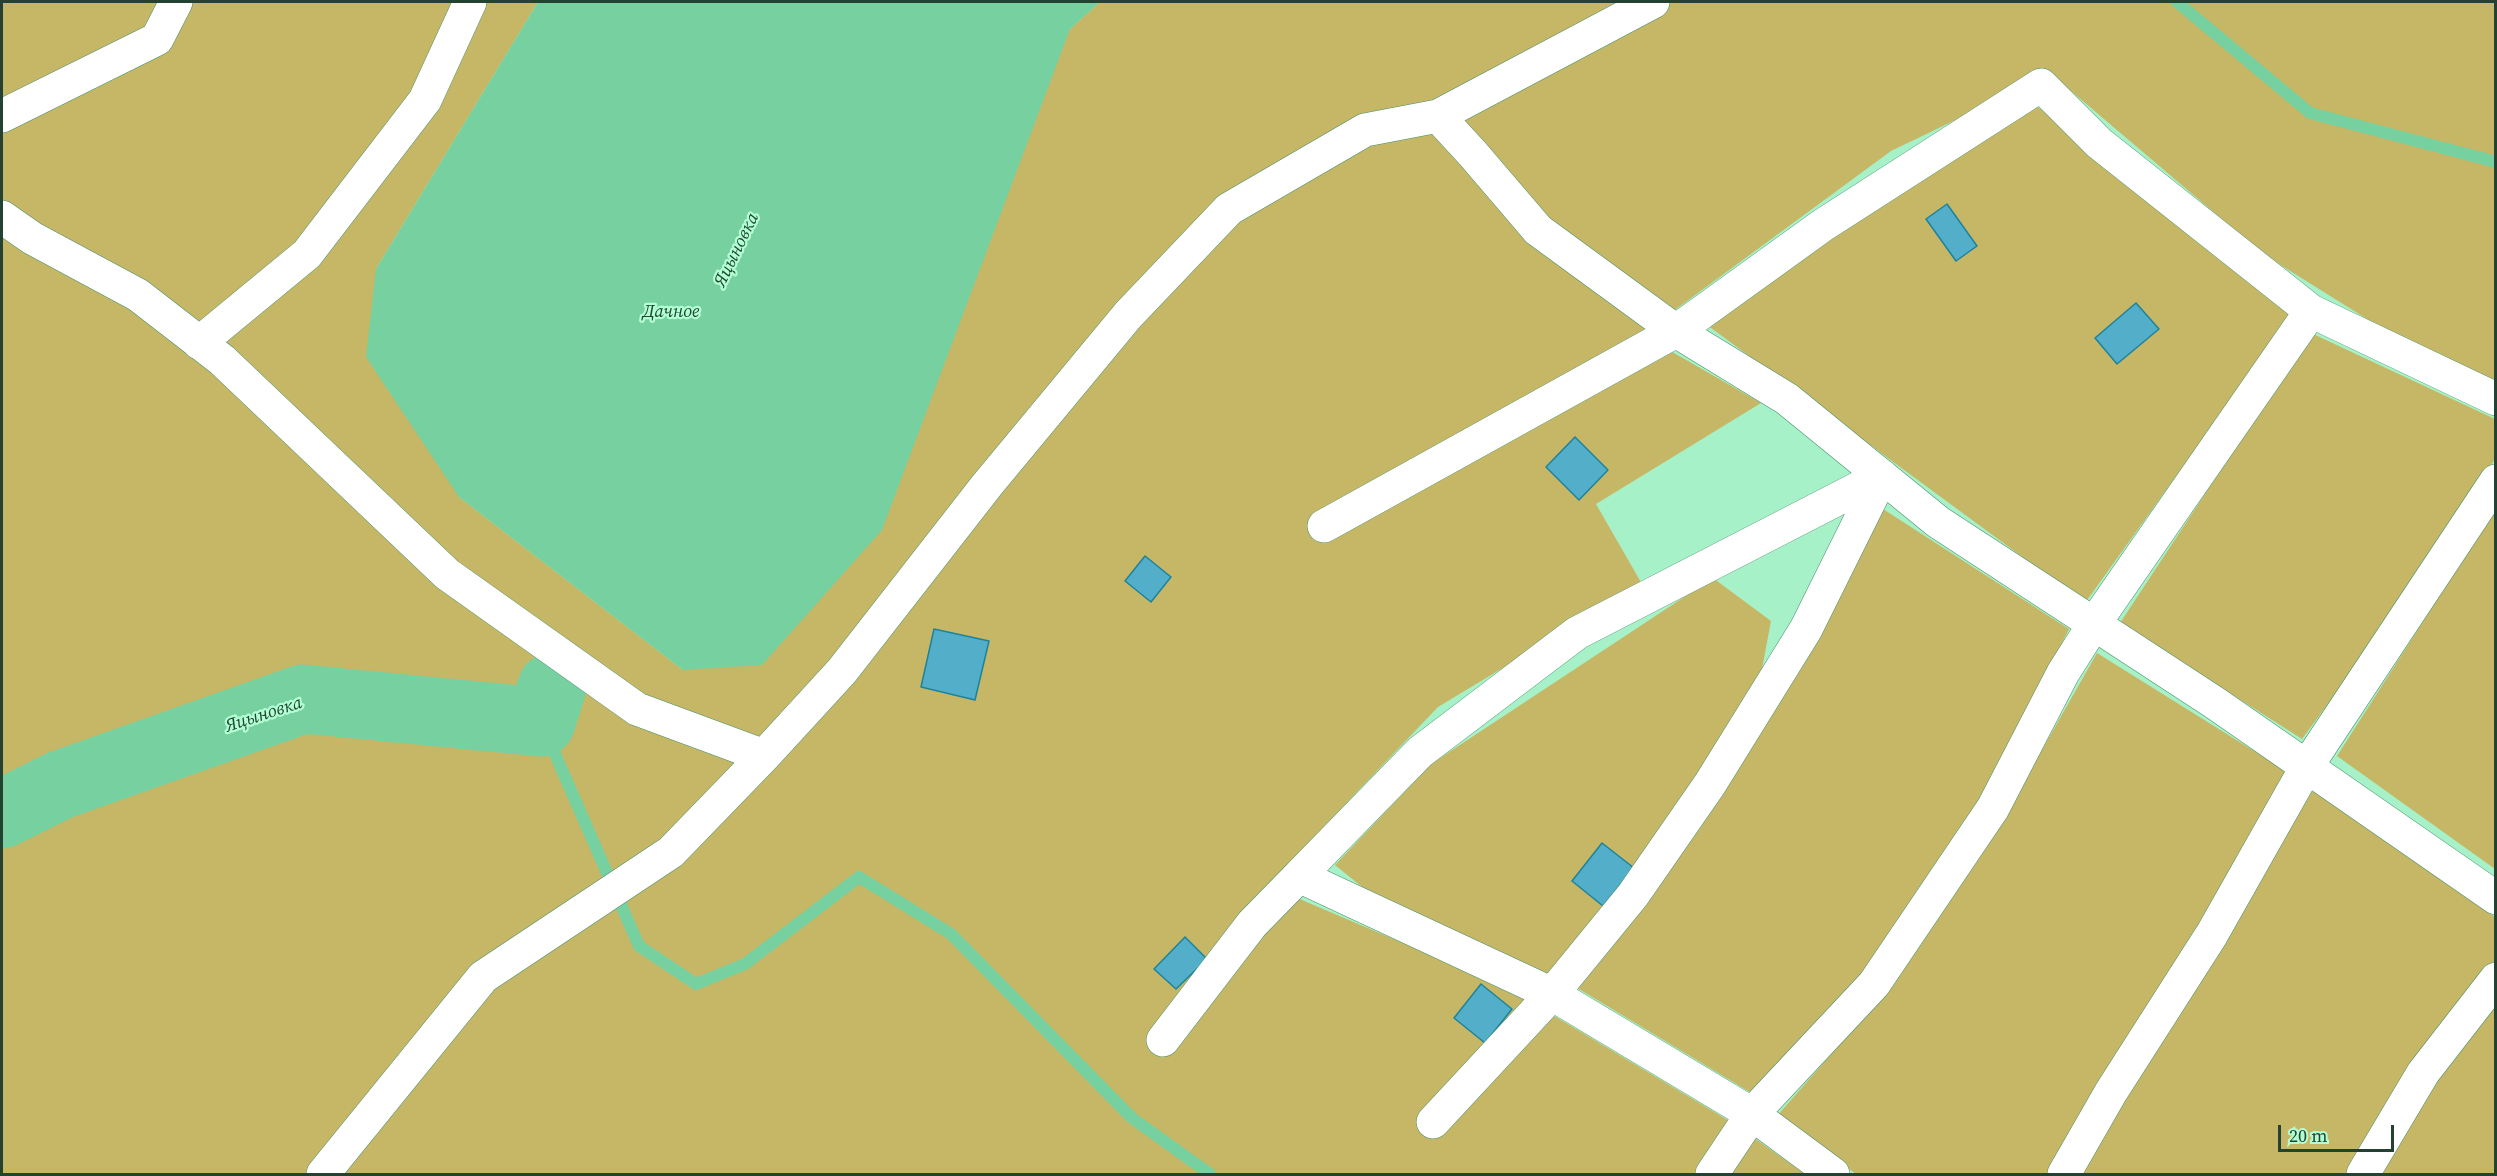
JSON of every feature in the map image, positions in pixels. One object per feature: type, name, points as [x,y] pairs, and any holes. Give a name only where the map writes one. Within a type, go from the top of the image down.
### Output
[{"type":"lane","points":[[2,116],[157,39],[176,2]]},
{"type":"lane","points":[[199,343],[307,254],[425,100],[470,2]]},
{"type":"lane","points":[[323,1174],[483,977],[671,852],[764,756],[842,671],[987,485],[1128,315],[1229,208],[1365,130],[1438,116],[1653,2]]},
{"type":"lane","points":[[1324,526],[1676,331],[1823,225],[2041,85],[2099,143],[2311,311],[2496,399]]},
{"type":"lane","points":[[1438,116],[1538,230],[1676,331],[1787,399],[1938,522],[2216,703],[2496,898]]},
{"type":"lane","points":[[2,217],[32,238],[138,295],[238,375],[447,574],[637,709],[764,756]]},
{"type":"lane","points":[[1712,1174],[1752,1114],[1874,984],[1993,808],[2063,673],[2094,624],[2311,311]]},
{"type":"lane","points":[[1163,1040],[1252,924],[1420,752],[1577,633],[1882,476]]},
{"type":"lane","points":[[1433,1122],[1552,994],[1633,895],[1710,784],[1806,629],[1882,476]]},
{"type":"lane","points":[[2064,1174],[2111,1092],[2212,934],[2307,766],[2496,481]]},
{"type":"lane","points":[[1299,876],[1552,994],[1752,1114],[1833,1174]]},
{"type":"lane","points":[[2363,1174],[2423,1073],[2496,979]]},
{"type":"shaded area","points":[[2,2],[538,2],[376,269],[459,497],[683,670],[1070,29],[1100,2],[2495,2],[2495,388],[2431,359],[2263,254],[2051,74],[1891,151],[1672,312],[1655,342],[1761,403],[1596,504],[1642,584],[1438,707],[1271,882],[1302,900],[1506,987],[1736,1125],[1805,1174],[2,1174]]},
{"type":"shaded area","points":[[2033,103],[2293,313],[2085,603],[1707,325],[1911,182]]},
{"type":"shaded area","points":[[2311,333],[2495,419],[2495,459],[2409,594],[2302,739],[2120,623]]},
{"type":"shaded area","points":[[1883,509],[2069,629],[1979,805],[1868,975],[1753,1094],[1574,986]]},
{"type":"shaded area","points":[[2495,509],[2495,869],[2337,756]]},
{"type":"shaded area","points":[[1713,578],[1771,621],[1762,669],[1692,805],[1552,982],[1382,903],[1335,865],[1431,764]]},
{"type":"shaded area","points":[[2097,653],[2294,776],[2054,1174],[1856,1174],[1776,1117],[1892,985],[2006,813]]},
{"type":"shaded area","points":[[2316,789],[2495,917],[2495,960],[2425,1054],[2353,1174],[2076,1174],[2303,799]]},
{"type":"shaded area","points":[[2495,993],[2495,1174],[2374,1174]]},
{"type":"water","name":"Дачное","points":[[538,2],[1100,2],[1070,29],[882,530],[762,665],[683,670],[459,497],[366,357],[376,269]]},
{"type":"building","points":[[1947,204],[1977,246],[1956,261],[1926,219]]},
{"type":"building","points":[[2136,303],[2159,329],[2117,364],[2095,338]]},
{"type":"building","points":[[1575,437],[1608,470],[1579,500],[1546,467]]},
{"type":"building","points":[[1145,556],[1171,577],[1151,602],[1125,581]]},
{"type":"building","points":[[934,629],[989,641],[975,700],[921,687]]},
{"type":"building","points":[[1602,843],[1634,868],[1603,906],[1572,881]]},
{"type":"building","points":[[1185,937],[1207,959],[1176,989],[1154,969]]},
{"type":"building","points":[[1481,984],[1512,1009],[1485,1043],[1454,1018]]},
{"type":"waterway","points":[[2177,2],[2310,113],[2496,162]]},
{"type":"waterway","name":"Яцыновка","points":[[2,814],[60,785],[303,699],[541,722],[552,687]]},
{"type":"waterway","points":[[541,722],[639,946],[696,984],[745,964],[859,877],[951,934],[1132,1118],[1210,1174]]}]
